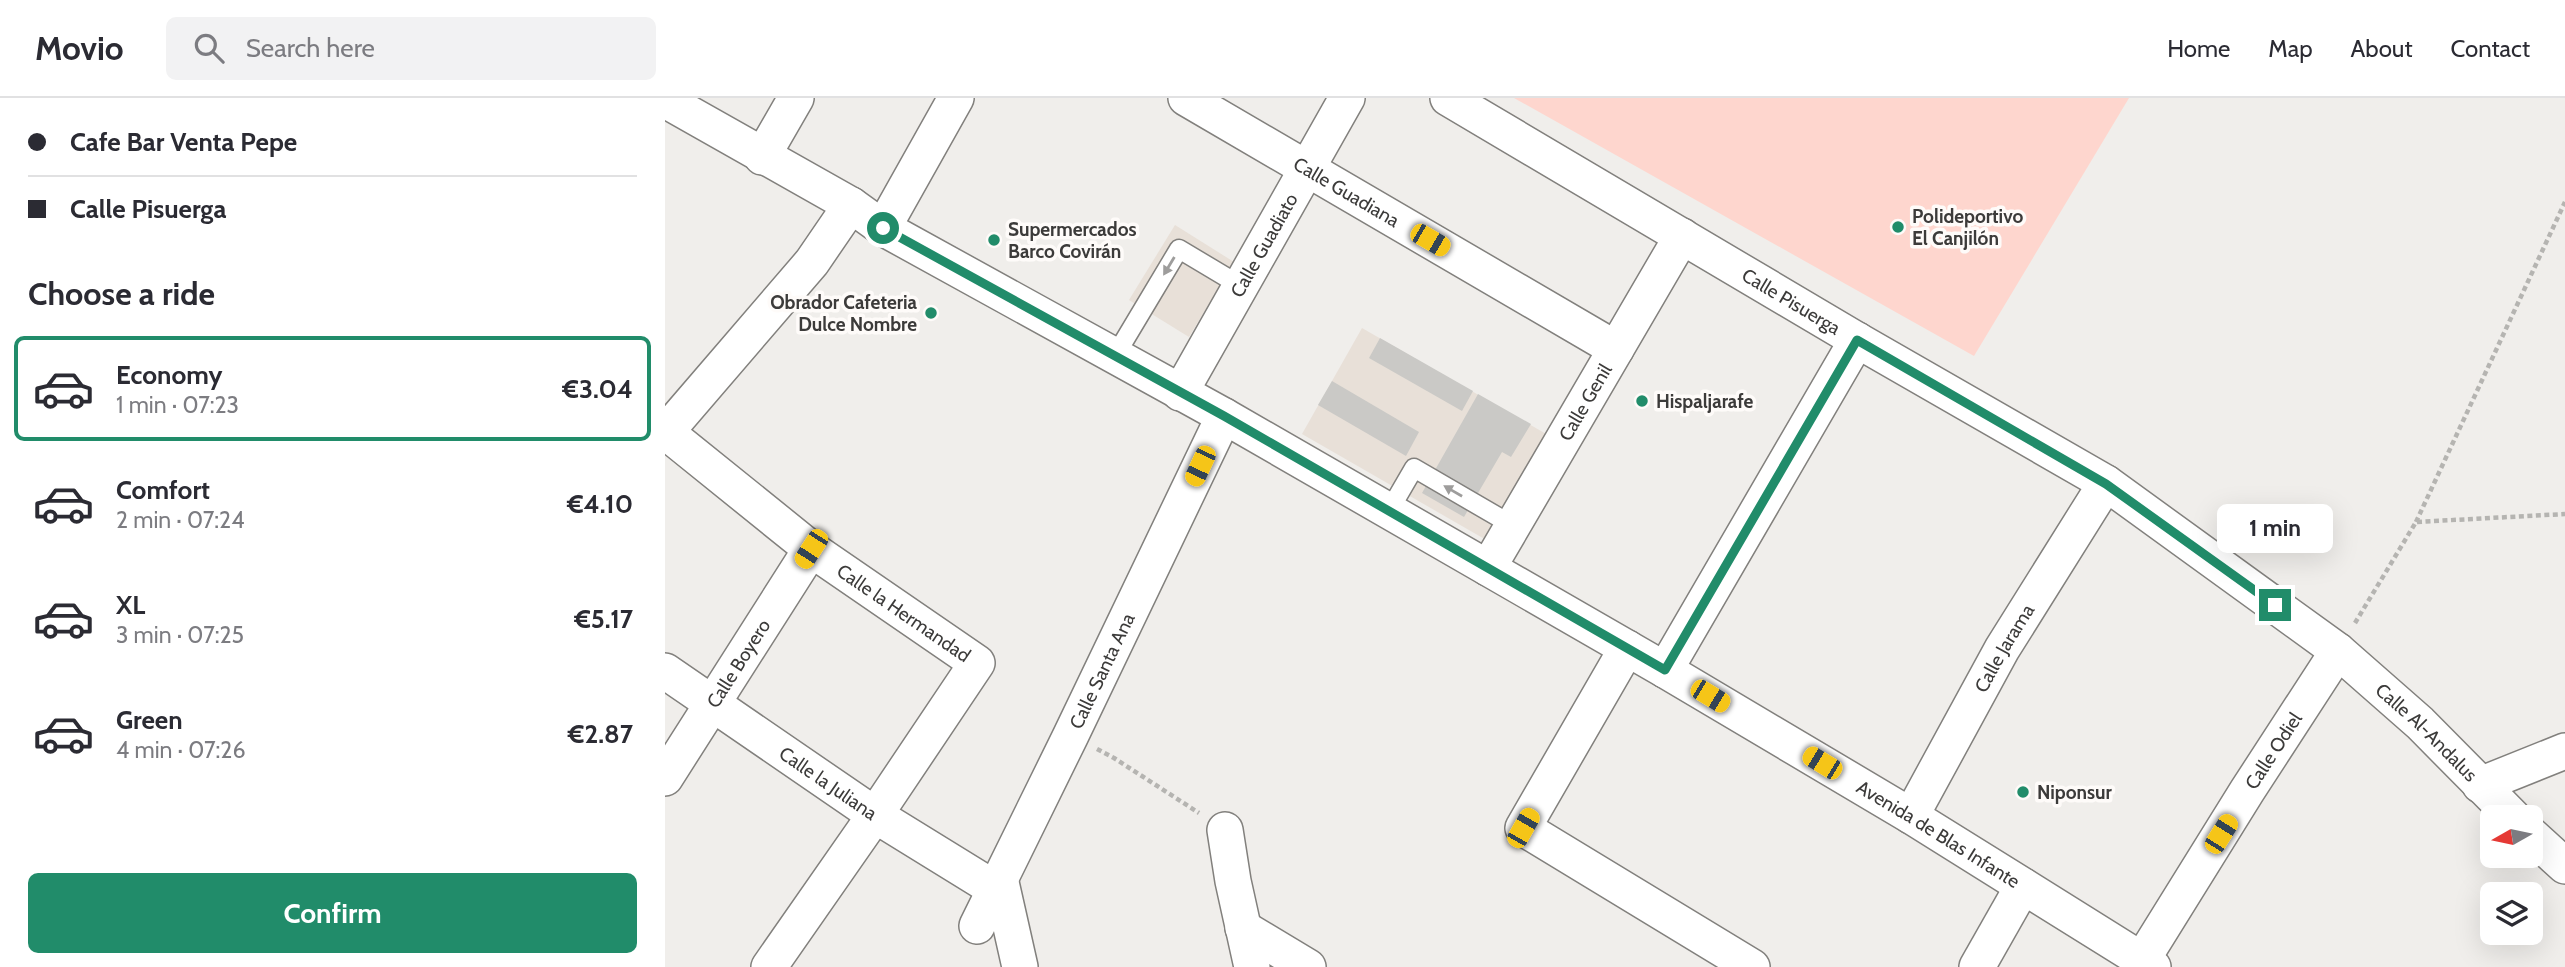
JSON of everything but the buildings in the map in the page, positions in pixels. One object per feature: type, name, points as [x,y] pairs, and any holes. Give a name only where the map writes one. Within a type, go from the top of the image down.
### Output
[{"type":"street","points":[[762,156],[796,98]]},
{"type":"street","points":[[883,228],[956,98]]},
{"type":"street","name":"Calle Guadiana","points":[[1186,98],[1616,349]]},
{"type":"street","name":"Calle Guadiato","points":[[1180,393],[1347,98]]},
{"type":"street","name":"Calle Pisuerga","points":[[1448,98],[2106,484],[2338,651]]},
{"type":"street","name":"Avenida de Blas Infante","points":[[665,100],[851,205],[883,228],[1224,416],[1665,670],[1911,816],[2023,886],[2131,960]]},
{"type":"street","points":[[666,432],[812,262],[851,205]]},
{"type":"street","name":"Calle Genil","points":[[1487,568],[1682,236]]},
{"type":"street","points":[[1665,670],[1857,340]]},
{"type":"street","name":"Calle Santa Ana","points":[[977,926],[1224,416]]},
{"type":"street","name":"Calle la Hermandad","points":[[666,432],[811,549],[977,663],[875,815]]},
{"type":"street","name":"Calle Jarama","points":[[1911,816],[2002,649],[2106,484]]},
{"type":"street","name":"Calle Boyero","points":[[665,778],[811,549]]},
{"type":"street","points":[[1627,648],[1523,828],[1752,967]]},
{"type":"street","name":"Calle Al-Andalus","points":[[2338,651],[2420,723],[2501,805]]},
{"type":"street","name":"Calle Odiel","points":[[2131,960],[2247,791],[2338,651]]},
{"type":"street","name":"Calle la Juliana","points":[[665,671],[875,815],[998,884]]},
{"type":"street","points":[[2480,785],[2565,751]]},
{"type":"street","points":[[769,967],[875,815]]},
{"type":"street","points":[[1225,831],[1252,967]]},
{"type":"street","points":[[2543,846],[2565,866]]},
{"type":"street","points":[[998,884],[1020,967]]},
{"type":"street","points":[[1977,967],[2023,886]]},
{"type":"street","points":[[1243,928],[1308,967]]},
{"type":"lane","points":[[1115,356],[1179,249],[1241,286]]},
{"type":"lane","points":[[1389,511],[1414,468],[1512,525]]},
{"type":"path","points":[[2338,651],[2416,522],[2565,202]]},
{"type":"path","points":[[2416,522],[2565,514]]},
{"type":"path","points":[[1070,737],[1114,758],[1225,831]]},
{"type":"shaded area","name":"Polideportivo El Canjilón","points":[[1514,98],[2129,98],[1974,356]]},
{"type":"shaded area","points":[[1175,225],[1234,262],[1189,337],[1129,300]]},
{"type":"shaded area","points":[[1362,328],[1548,435],[1488,541],[1302,434]]},
{"type":"place","name":"Polideportivo El Canjilón","points":[[1898,227]]},
{"type":"place","name":"Supermercados Barco Covirán","points":[[994,240]]},
{"type":"place","name":"Obrador Cafeteria Dulce Nombre","points":[[931,313]]},
{"type":"place","name":"Hispaljarafe","points":[[1642,401]]},
{"type":"place","name":"Niponsur","points":[[2023,792]]},
{"type":"route","points":[[883,228],[1224,416],[1665,670],[1857,340],[2106,484],[2275,605]]}]
